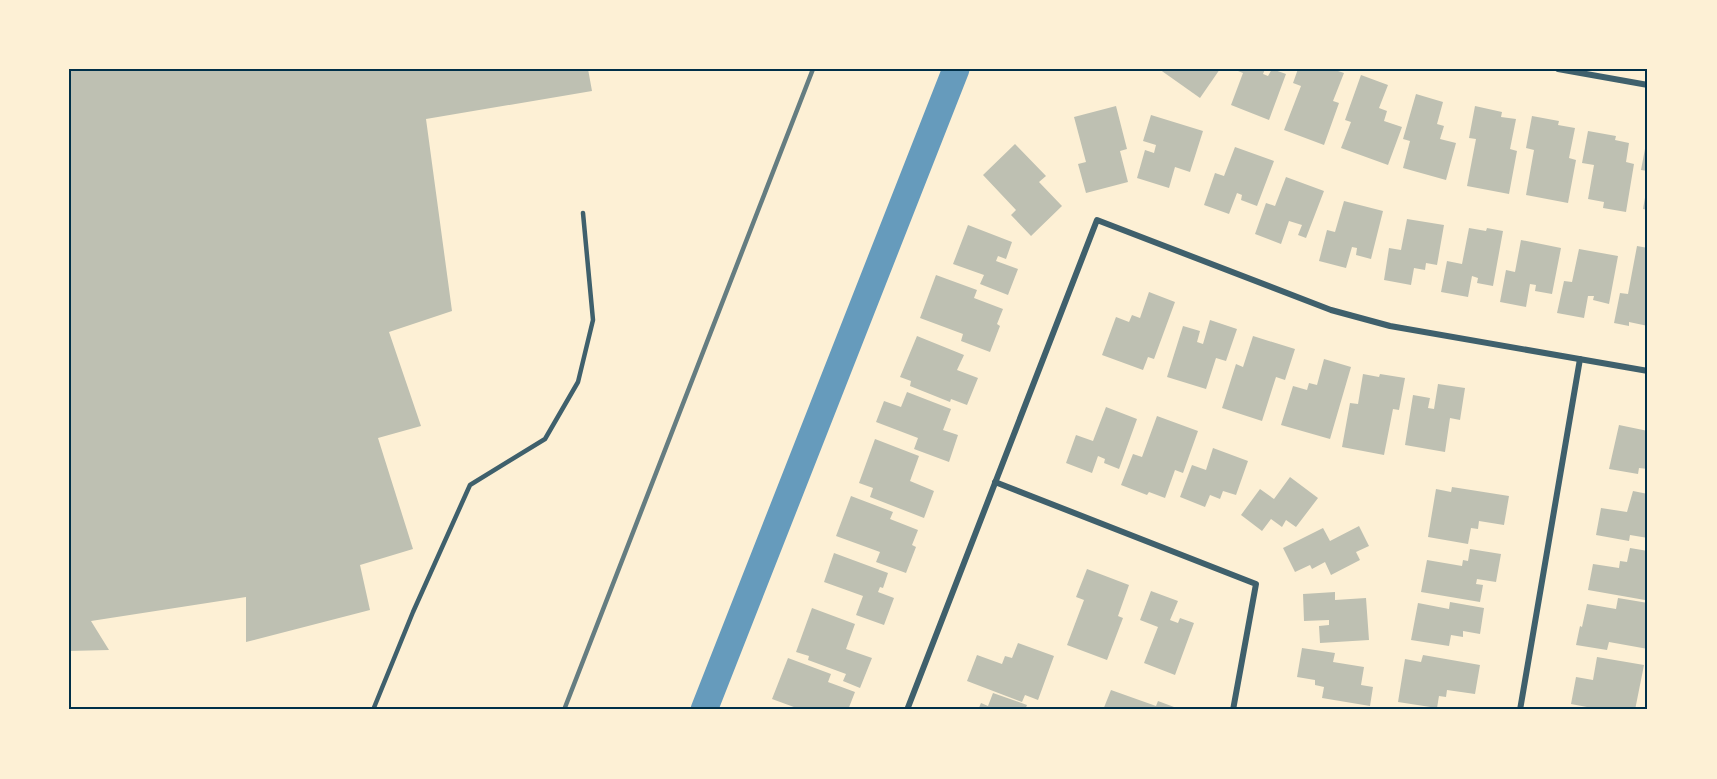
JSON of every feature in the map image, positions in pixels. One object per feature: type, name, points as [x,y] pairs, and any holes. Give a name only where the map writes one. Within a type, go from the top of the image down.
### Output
[{"type":"street","points":[[1558,69],[1648,85]]},
{"type":"street","points":[[907,710],[1097,220],[1331,310],[1390,326],[1648,371]]},
{"type":"street","points":[[1520,710],[1580,359]]},
{"type":"street","points":[[995,482],[1256,584],[1233,710]]},
{"type":"lane","points":[[374,710],[413,612],[470,485],[545,439],[578,382],[593,320],[583,213]]},
{"type":"building","points":[[69,69],[588,69],[592,91],[426,119],[452,311],[389,332],[421,426],[378,438],[413,549],[360,565],[370,610],[246,642],[246,597],[91,621],[109,650],[69,651]]},
{"type":"building","points":[[1159,69],[1220,69],[1200,98]]},
{"type":"building","points":[[1233,69],[1265,69],[1263,74],[1268,76],[1272,69],[1286,74],[1269,120],[1231,105],[1243,73]]},
{"type":"building","points":[[1298,69],[1332,69],[1344,73],[1333,101],[1339,103],[1324,145],[1284,130],[1301,86],[1293,83]]},
{"type":"building","points":[[1361,75],[1388,85],[1379,108],[1387,111],[1384,121],[1402,127],[1388,165],[1341,148],[1351,122],[1345,120]]},
{"type":"building","points":[[1416,94],[1443,102],[1437,124],[1444,126],[1440,139],[1456,143],[1446,180],[1403,168],[1410,141],[1403,139]]},
{"type":"building","points":[[1116,106],[1127,149],[1120,151],[1128,182],[1086,193],[1078,164],[1086,162],[1074,117]]},
{"type":"building","points":[[1475,106],[1502,112],[1501,117],[1516,119],[1510,149],[1517,151],[1509,194],[1467,186],[1476,139],[1469,138]]},
{"type":"building","points":[[1151,115],[1203,131],[1190,172],[1175,167],[1169,188],[1137,178],[1145,150],[1154,153],[1156,145],[1143,141]]},
{"type":"building","points":[[1532,116],[1559,121],[1558,125],[1575,128],[1569,158],[1576,160],[1568,203],[1526,195],[1534,150],[1526,148]]},
{"type":"building","points":[[1588,131],[1616,136],[1615,140],[1629,143],[1626,162],[1634,164],[1626,212],[1603,208],[1604,202],[1588,199],[1594,165],[1582,163]]},
{"type":"building","points":[[1648,138],[1648,171],[1641,170]]},
{"type":"building","points":[[1015,144],[1046,176],[1039,182],[1062,206],[1031,236],[1011,215],[1016,210],[983,175]]},
{"type":"building","points":[[1235,147],[1274,161],[1257,206],[1241,200],[1242,195],[1237,193],[1229,214],[1204,205],[1215,173],[1224,176]]},
{"type":"building","points":[[1286,177],[1324,191],[1306,238],[1298,235],[1302,225],[1289,221],[1281,244],[1255,234],[1266,203],[1275,206]]},
{"type":"building","points":[[1648,186],[1648,210],[1643,209]]},
{"type":"building","points":[[1344,201],[1383,211],[1371,259],[1356,255],[1357,248],[1352,247],[1346,268],[1319,261],[1327,230],[1335,232]]},
{"type":"building","points":[[1407,219],[1444,225],[1437,265],[1426,263],[1425,270],[1414,268],[1411,285],[1384,280],[1389,248],[1401,250]]},
{"type":"building","points":[[968,225],[1012,242],[1006,259],[998,256],[996,261],[1018,269],[1008,295],[980,284],[984,275],[953,264]]},
{"type":"building","points":[[1469,228],[1503,231],[1493,286],[1477,283],[1478,278],[1472,276],[1468,297],[1441,292],[1447,261],[1462,264]]},
{"type":"building","points":[[1521,240],[1561,248],[1552,294],[1535,291],[1536,285],[1530,284],[1526,307],[1500,302],[1506,270],[1515,272]]},
{"type":"building","points":[[1637,246],[1648,248],[1648,326],[1629,322],[1629,326],[1614,323],[1620,293],[1628,294]]},
{"type":"building","points":[[1579,249],[1618,256],[1609,304],[1593,300],[1594,296],[1588,296],[1584,318],[1557,313],[1564,281],[1572,282]]},
{"type":"building","points":[[936,275],[977,290],[974,298],[1003,309],[997,324],[1000,326],[990,352],[961,341],[963,334],[920,318]]},
{"type":"building","points":[[1149,292],[1175,302],[1154,359],[1148,357],[1143,370],[1102,355],[1116,317],[1129,322],[1132,315],[1140,318]]},
{"type":"building","points":[[1210,320],[1237,329],[1226,361],[1216,358],[1206,389],[1167,377],[1183,326],[1200,331],[1197,342],[1203,344]]},
{"type":"building","points":[[917,336],[964,355],[957,370],[978,378],[967,405],[951,399],[950,402],[910,386],[911,381],[900,377]]},
{"type":"building","points":[[1253,336],[1295,349],[1285,380],[1276,377],[1262,421],[1222,408],[1236,364],[1243,367]]},
{"type":"building","points":[[1324,359],[1351,367],[1330,439],[1281,425],[1293,386],[1307,390],[1309,383],[1317,385]]},
{"type":"building","points":[[1363,374],[1405,378],[1399,410],[1393,409],[1384,455],[1342,447],[1350,403],[1358,404]]},
{"type":"building","points":[[1438,384],[1465,388],[1460,420],[1450,418],[1445,452],[1405,445],[1413,395],[1430,398],[1428,408],[1434,409]]},
{"type":"building","points":[[907,392],[951,409],[943,430],[958,435],[949,462],[914,449],[918,438],[876,422],[884,401],[901,407]]},
{"type":"building","points":[[1106,407],[1137,419],[1119,469],[1104,463],[1105,459],[1098,456],[1092,473],[1066,463],[1076,435],[1093,441]]},
{"type":"building","points":[[1157,416],[1198,431],[1183,473],[1175,470],[1165,498],[1149,492],[1147,495],[1121,485],[1133,454],[1142,457]]},
{"type":"building","points":[[1619,425],[1648,431],[1648,469],[1639,468],[1638,474],[1609,469]]},
{"type":"building","points":[[875,439],[919,456],[910,481],[934,491],[924,518],[870,497],[873,488],[859,483]]},
{"type":"building","points":[[1213,448],[1248,461],[1236,495],[1223,491],[1220,499],[1210,495],[1205,507],[1180,497],[1192,465],[1206,470]]},
{"type":"building","points":[[1290,477],[1318,498],[1296,527],[1286,520],[1282,527],[1271,519],[1262,531],[1241,515],[1260,489],[1274,499]]},
{"type":"building","points":[[1452,487],[1509,496],[1504,525],[1479,521],[1478,529],[1471,528],[1468,544],[1428,537],[1436,489],[1451,492]]},
{"type":"building","points":[[1633,491],[1648,494],[1648,538],[1630,535],[1629,541],[1596,535],[1601,508],[1627,512]]},
{"type":"building","points":[[851,496],[893,512],[890,519],[918,530],[912,545],[916,547],[906,573],[876,562],[880,552],[836,536]]},
{"type":"building","points":[[1359,526],[1369,546],[1356,552],[1360,560],[1331,575],[1325,562],[1312,569],[1310,565],[1295,572],[1283,548],[1323,528],[1330,541]]},
{"type":"building","points":[[1630,548],[1648,551],[1648,591],[1646,590],[1645,600],[1588,590],[1593,564],[1619,568],[1620,561],[1627,562]]},
{"type":"building","points":[[1470,549],[1501,554],[1496,582],[1477,579],[1476,584],[1483,585],[1480,602],[1421,592],[1427,560],[1462,566],[1463,560],[1468,561]]},
{"type":"building","points":[[834,553],[888,573],[883,588],[880,587],[878,592],[894,598],[884,625],[856,615],[863,596],[824,582]]},
{"type":"building","points":[[1087,569],[1129,585],[1118,616],[1123,618],[1107,660],[1067,645],[1084,600],[1076,597]]},
{"type":"building","points":[[1151,591],[1178,601],[1170,620],[1178,623],[1180,618],[1194,623],[1175,675],[1144,663],[1158,627],[1140,620]]},
{"type":"building","points":[[1335,592],[1335,600],[1366,598],[1369,640],[1320,643],[1319,626],[1329,625],[1329,620],[1304,621],[1303,594]]},
{"type":"building","points":[[1618,598],[1648,603],[1648,649],[1609,642],[1607,650],[1576,645],[1587,604],[1616,609]]},
{"type":"building","points":[[1450,602],[1484,608],[1480,634],[1463,631],[1463,637],[1451,635],[1449,646],[1411,640],[1418,603],[1449,609]]},
{"type":"building","points":[[812,608],[855,624],[846,649],[872,658],[860,688],[843,681],[846,674],[808,660],[809,656],[796,652]]},
{"type":"building","points":[[1018,643],[1054,656],[1038,700],[1025,695],[1022,702],[967,681],[977,655],[1002,664],[1005,656],[1012,658]]},
{"type":"building","points":[[1302,648],[1335,653],[1333,662],[1364,667],[1361,685],[1373,687],[1370,706],[1322,698],[1324,687],[1315,685],[1315,680],[1297,677]]},
{"type":"building","points":[[1423,655],[1480,665],[1475,694],[1447,690],[1446,697],[1439,696],[1437,708],[1398,702],[1405,659],[1421,662]]},
{"type":"building","points":[[1597,657],[1644,665],[1635,710],[1603,710],[1571,704],[1576,677],[1593,680]]},
{"type":"building","points":[[788,658],[831,674],[828,682],[855,692],[848,710],[802,710],[772,699]]},
{"type":"building","points":[[1111,690],[1156,706],[1158,701],[1182,710],[1103,710]]},
{"type":"building","points":[[993,693],[1027,705],[1025,710],[978,710],[981,703],[988,706]]},
{"type":"waterway","points":[[704,710],[956,69]]},
{"type":"railway","points":[[564,710],[813,69]]}]
